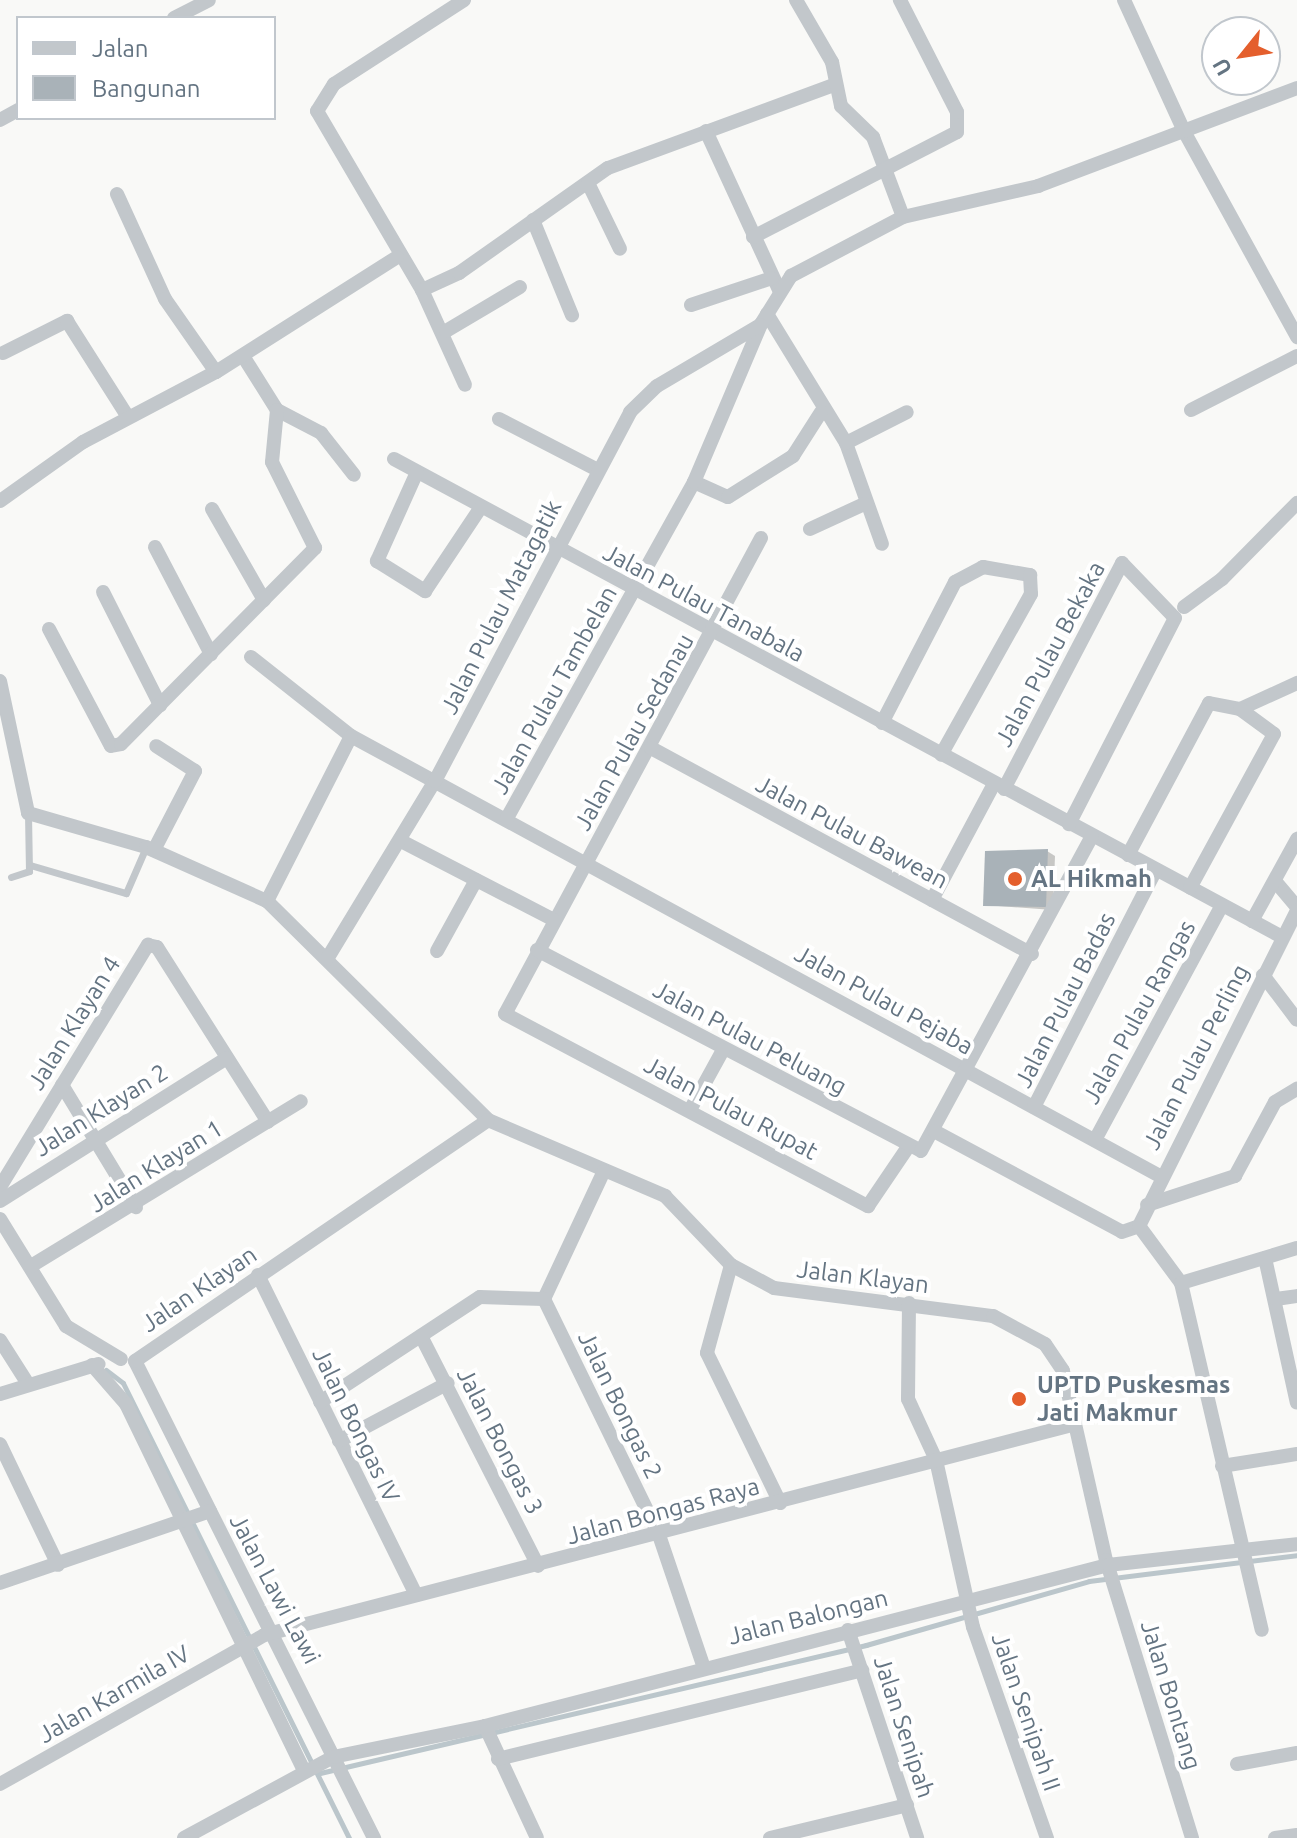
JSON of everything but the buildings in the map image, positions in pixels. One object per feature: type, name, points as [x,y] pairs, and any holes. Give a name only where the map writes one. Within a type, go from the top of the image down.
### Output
[{"type":"street","points":[[178,16],[209,0]]},
{"type":"street","points":[[464,0],[334,84],[317,111],[397,257],[422,290],[446,331],[465,385]]},
{"type":"street","points":[[796,0],[819,33],[841,106],[873,137],[903,217]]},
{"type":"street","points":[[753,237],[883,165],[957,132],[960,121],[900,0]]},
{"type":"street","points":[[1124,0],[1185,133],[1297,337]]},
{"type":"street","points":[[422,290],[588,183],[644,151],[836,84]]},
{"type":"street","points":[[691,305],[775,284],[903,217],[1038,186],[1185,133],[1297,88]]},
{"type":"street","points":[[706,131],[775,284]]},
{"type":"street","points":[[588,183],[620,249]]},
{"type":"street","points":[[117,194],[165,299],[216,372]]},
{"type":"street","points":[[533,220],[572,315]]},
{"type":"street","points":[[0,501],[128,417],[243,356],[397,257]]},
{"type":"street","name":"Jalan Pulau Tambelan","points":[[507,818],[694,482],[764,319],[775,284]]},
{"type":"street","points":[[446,331],[520,287]]},
{"type":"street","points":[[764,319],[821,412],[846,443],[864,504],[882,544]]},
{"type":"street","name":"Jalan Pulau Matagatik","points":[[327,959],[401,841],[596,469],[643,396],[764,319]]},
{"type":"street","points":[[3,353],[67,321],[128,417]]},
{"type":"street","points":[[243,356],[277,410],[321,433],[354,475]]},
{"type":"street","points":[[1191,410],[1297,356]]},
{"type":"street","points":[[49,629],[111,746],[160,705],[315,548],[272,462],[277,410]]},
{"type":"street","points":[[694,482],[728,497],[793,456],[821,412]]},
{"type":"street","points":[[846,443],[907,412]]},
{"type":"street","points":[[499,419],[596,469]]},
{"type":"street","name":"Jalan Pulau Tanabala","points":[[394,459],[634,591],[1282,937]]},
{"type":"street","points":[[417,472],[379,552],[382,567],[425,591],[481,507]]},
{"type":"street","points":[[1069,824],[1180,612],[1297,503]]},
{"type":"street","points":[[810,529],[864,504]]},
{"type":"street","points":[[212,509],[264,600]]},
{"type":"street","name":"Jalan Pulau Sedanau","points":[[509,1016],[506,1007],[651,748],[761,538]]},
{"type":"street","points":[[155,547],[211,654]]},
{"type":"street","name":"Jalan Pulau Bekaka","points":[[999,786],[1122,563],[1180,612]]},
{"type":"street","points":[[882,723],[955,582],[983,567],[1030,575],[1031,594],[941,755]]},
{"type":"street","points":[[103,592],[160,705]]},
{"type":"street","name":"Jalan Pulau Pejaba","points":[[251,657],[351,736],[588,862],[1160,1176]]},
{"type":"street","points":[[0,681],[4,735],[28,813]]},
{"type":"street","points":[[1240,709],[1297,683]]},
{"type":"street","points":[[1128,855],[1209,703],[1240,709],[1274,734],[1190,888]]},
{"type":"street","points":[[267,901],[351,736]]},
{"type":"street","points":[[150,848],[195,771],[156,746]]},
{"type":"street","name":"Jalan Pulau Bawean","points":[[651,748],[1032,954]]},
{"type":"street","points":[[932,900],[999,786]]},
{"type":"street","name":"Jalan Klayan","points":[[28,813],[150,848],[267,901],[488,1120],[665,1196],[731,1265],[774,1288],[993,1316],[1033,1332],[1063,1371],[1072,1425],[1110,1574]]},
{"type":"street","points":[[908,1147],[924,1150],[964,1069],[1032,954],[1092,836]]},
{"type":"street","points":[[1252,921],[1297,839]]},
{"type":"street","points":[[401,841],[554,920]]},
{"type":"street","name":"Jalan Pulau Badas","points":[[1034,1107],[1156,870]]},
{"type":"street","points":[[437,951],[476,880]]},
{"type":"street","points":[[1275,881],[1297,909]]},
{"type":"street","name":"Jalan Pulau Rangas","points":[[1095,1140],[1222,905]]},
{"type":"street","name":"Jalan Pulau Perling","points":[[1139,1226],[1160,1176],[1297,909]]},
{"type":"street","name":"Jalan Klayan 4","points":[[0,1187],[148,945],[157,947],[268,1122]]},
{"type":"street","name":"Jalan Pulau Peluang","points":[[537,950],[908,1147]]},
{"type":"street","points":[[1263,975],[1297,1020]]},
{"type":"street","name":"Jalan Pulau Rupat","points":[[509,1016],[868,1206],[908,1147]]},
{"type":"street","points":[[690,1110],[723,1050]]},
{"type":"street","name":"Jalan Klayan 2","points":[[0,1201],[227,1058]]},
{"type":"street","points":[[62,1085],[136,1207]]},
{"type":"street","points":[[1147,1205],[1235,1176],[1275,1102],[1297,1089]]},
{"type":"street","name":"Jalan Klayan 1","points":[[31,1266],[136,1207],[301,1101]]},
{"type":"street","name":"Jalan Klayan","points":[[128,1360],[488,1120]]},
{"type":"street","points":[[934,1131],[1122,1232],[1139,1226],[1181,1283],[1242,1558],[1262,1630]]},
{"type":"street","points":[[320,1402],[480,1297],[544,1299],[604,1171]]},
{"type":"street","points":[[0,1219],[66,1326],[128,1360]]},
{"type":"street","points":[[1181,1283],[1297,1248]]},
{"type":"street","points":[[1265,1258],[1297,1403]]},
{"type":"street","points":[[731,1265],[707,1353],[780,1503]]},
{"type":"street","name":"Jalan Bongas IV","points":[[258,1275],[416,1595]]},
{"type":"street","points":[[1276,1299],[1297,1296]]},
{"type":"street","name":"Jalan Bongas 2","points":[[544,1299],[659,1535],[703,1665]]},
{"type":"street","name":"Jalan Senipah II","points":[[909,1303],[903,1380],[936,1460],[973,1627],[1047,1838]]},
{"type":"street","name":"Jalan Bongas 3","points":[[421,1336],[448,1383],[538,1566]]},
{"type":"street","points":[[0,1340],[26,1381]]},
{"type":"street","points":[[0,1394],[26,1381],[128,1360]]},
{"type":"street","name":"Jalan Lawi Lawi","points":[[128,1360],[204,1514],[270,1634],[321,1763],[345,1780],[374,1838]]},
{"type":"street","points":[[92,1365],[126,1404],[182,1523],[246,1645],[321,1763]]},
{"type":"street","points":[[339,1441],[448,1383]]},
{"type":"street","name":"Jalan Bongas Raya","points":[[270,1634],[1072,1425]]},
{"type":"street","points":[[0,1444],[58,1565]]},
{"type":"street","points":[[1222,1466],[1297,1454]]},
{"type":"street","points":[[0,1583],[204,1514]]},
{"type":"street","name":"Jalan Balongan","points":[[184,1838],[321,1763],[486,1728],[703,1665],[850,1636],[968,1605],[1110,1574],[1242,1558],[1297,1544]]},
{"type":"street","name":"Jalan Bontang","points":[[1110,1574],[1192,1838]]},
{"type":"street","name":"Jalan Karmila IV","points":[[0,1784],[270,1634]]},
{"type":"street","name":"Jalan Senipah","points":[[850,1636],[917,1838]]},
{"type":"street","points":[[496,1754],[861,1667]]},
{"type":"street","points":[[486,1728],[537,1838]]},
{"type":"street","points":[[1237,1764],[1297,1753]]},
{"type":"street","points":[[780,1837],[907,1805]]},
{"type":"street","points":[[1275,1838],[1297,1835]]},
{"type":"lane","points":[[28,813],[23,844],[30,865]]},
{"type":"lane","points":[[11,877],[30,865],[126,893],[150,848]]},
{"type":"waterway","points":[[106,1370],[123,1383],[349,1838]]},
{"type":"waterway","points":[[320,1773],[866,1645],[1089,1581],[1297,1555]]},
{"type":"place","name":"AL Hikmah","points":[[1015,879]]},
{"type":"place","name":"UPTD Puskesmas Jati Makmur","points":[[1019,1399]]}]
